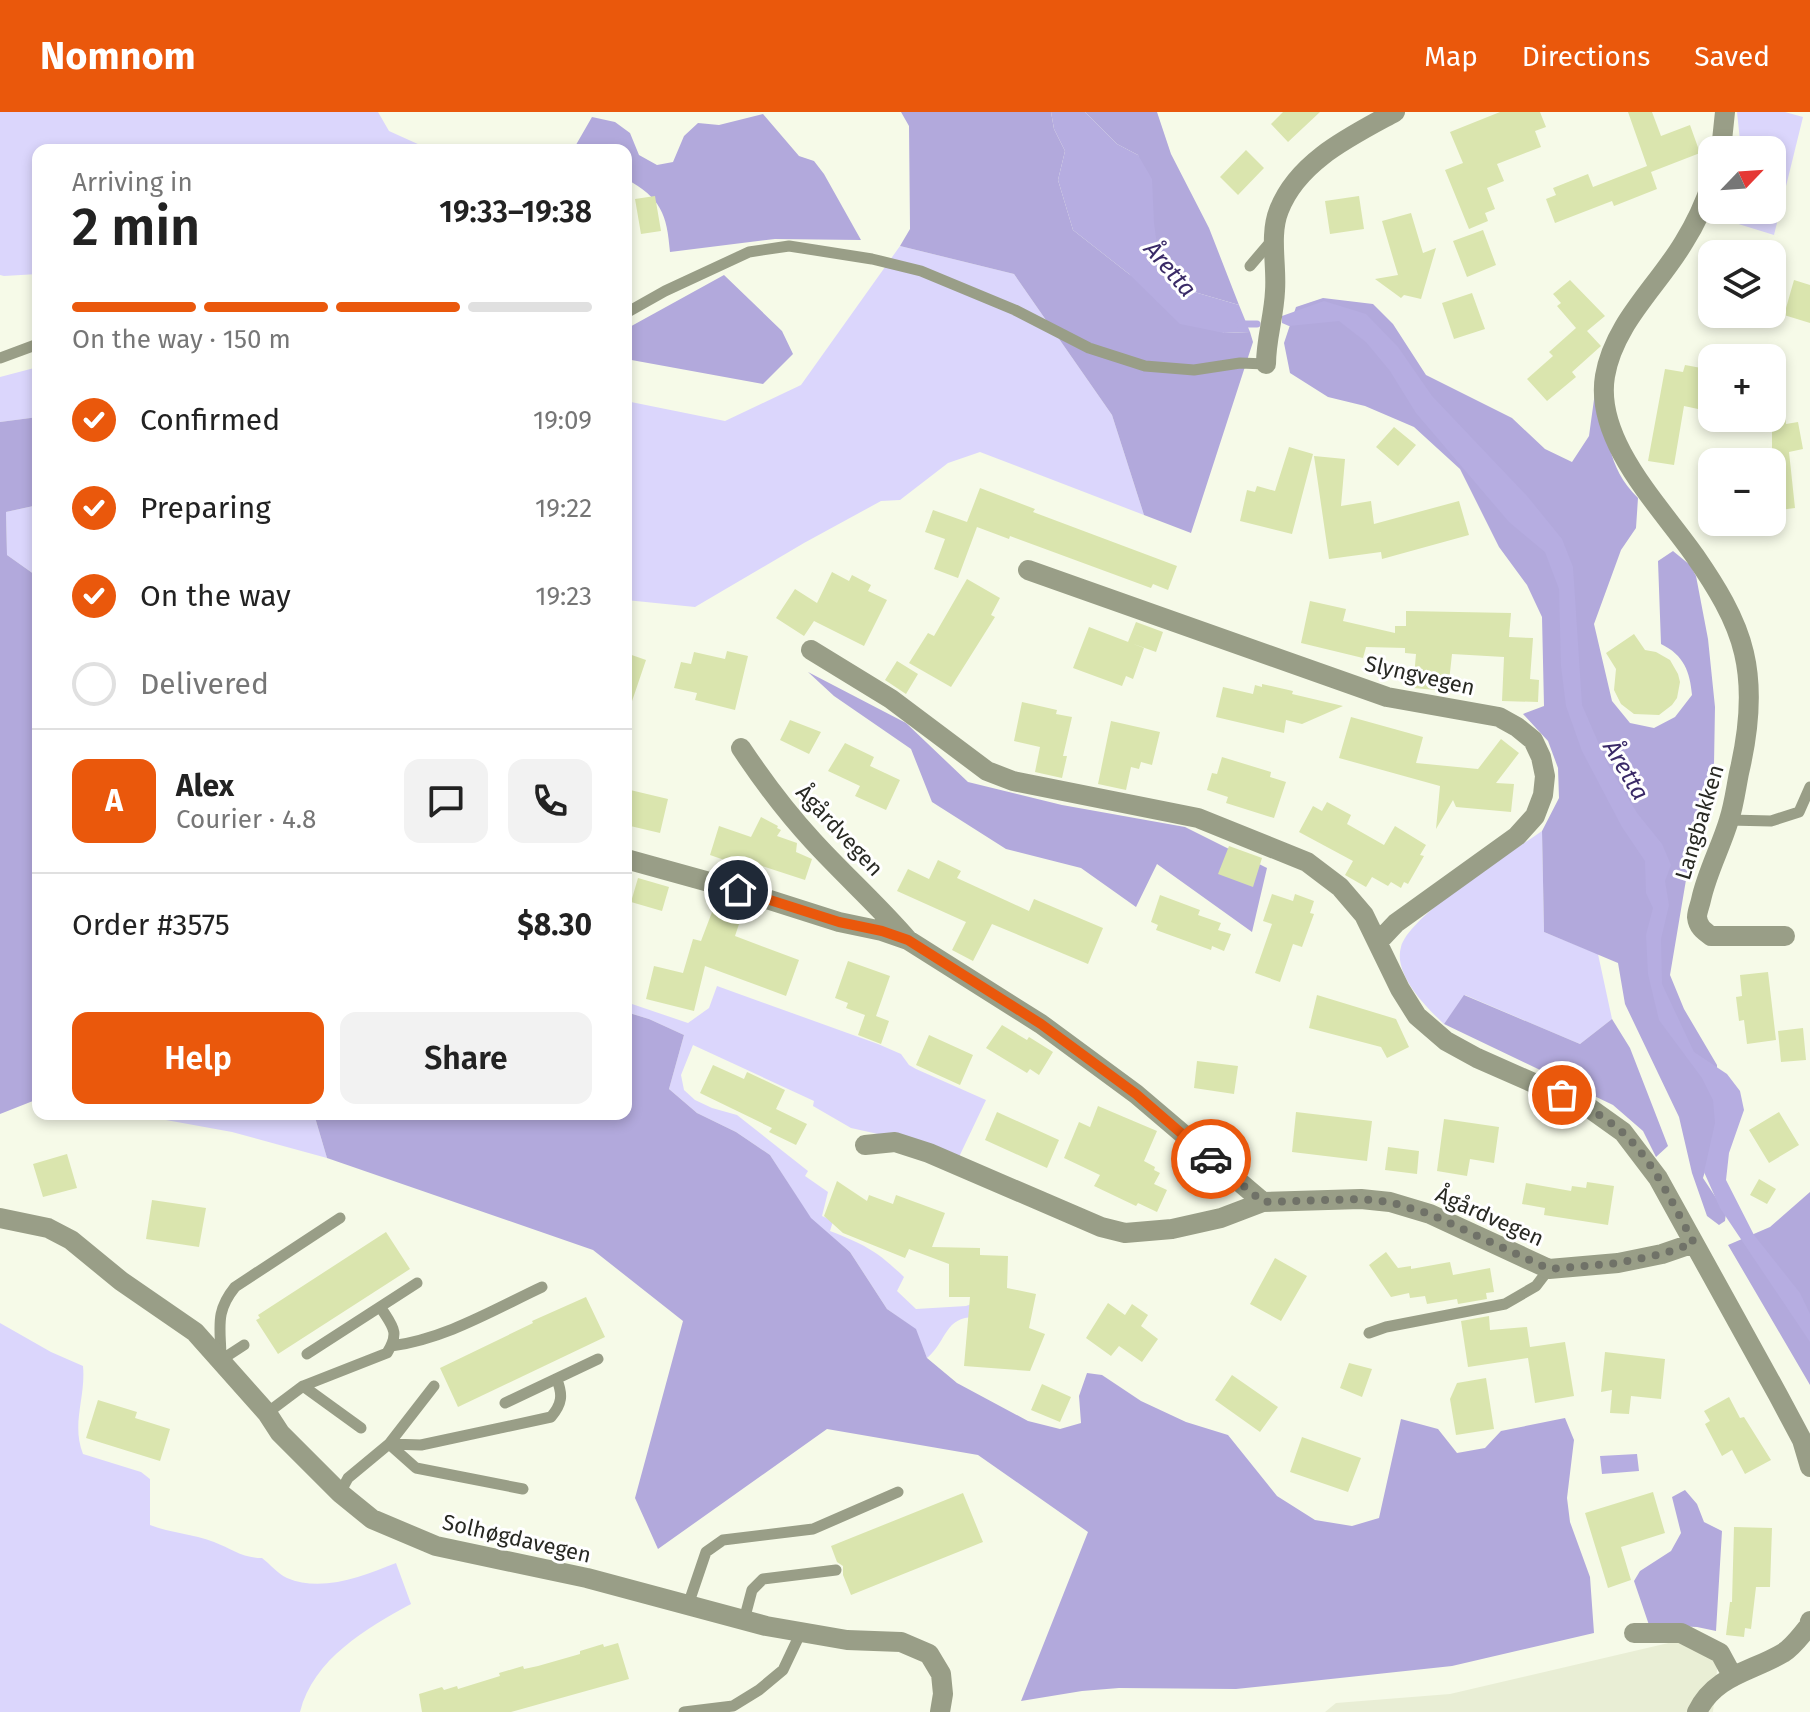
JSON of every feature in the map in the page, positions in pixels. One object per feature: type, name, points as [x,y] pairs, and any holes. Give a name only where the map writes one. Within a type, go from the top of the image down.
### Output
[{"type":"street","points":[[1266,364],[1266,345],[1274,318],[1274,238],[1278,211],[1291,188],[1335,145],[1395,112]]},
{"type":"street","points":[[1722,136],[1725,112]]},
{"type":"street","name":"Langbakken","points":[[1698,216],[1684,243],[1638,305],[1616,341],[1605,378],[1607,407],[1614,438],[1625,459],[1696,557],[1726,605],[1744,652],[1748,711],[1744,749],[1729,820],[1706,878],[1697,917],[1701,929],[1711,936],[1785,936]]},
{"type":"street","name":"Slyngvegen","points":[[1028,570],[1387,697],[1499,717],[1533,740],[1545,776],[1543,795],[1535,816],[1517,836],[1396,923],[1379,941]]},
{"type":"street","points":[[811,650],[891,699],[987,771],[1029,785],[1198,818],[1307,862],[1340,887],[1364,915],[1400,989],[1417,1016],[1446,1041],[1588,1107],[1623,1132],[1658,1178],[1790,1417],[1802,1440],[1810,1467]]},
{"type":"street","name":"Ågårdvegen","points":[[741,748],[812,840],[875,902],[908,940]]},
{"type":"street","name":"Ågårdvegen","points":[[632,861],[908,940],[1041,1024],[1136,1094],[1263,1202]]},
{"type":"street","name":"Ågårdvegen","points":[[865,1145],[895,1142],[929,1153],[1101,1227],[1125,1233],[1172,1229],[1221,1218],[1263,1202],[1361,1199],[1390,1202],[1430,1214],[1549,1269],[1618,1263],[1662,1254],[1694,1243]]},
{"type":"street","name":"Solhøgdavegen","points":[[0,1218],[48,1228],[71,1240],[121,1281],[195,1332],[267,1413],[280,1433],[340,1493],[372,1519],[436,1546],[587,1578],[744,1620],[847,1640],[901,1642],[929,1654],[941,1674],[943,1694],[940,1712]]},
{"type":"street","points":[[1697,1712],[1705,1697],[1717,1685],[1785,1652],[1810,1621]]},
{"type":"street","points":[[1634,1633],[1681,1633],[1720,1653],[1733,1677]]},
{"type":"lane","points":[[1250,266],[1274,238]]},
{"type":"lane","points":[[632,310],[749,252],[789,246],[872,259],[921,271],[1015,310],[1089,348],[1145,366],[1194,370],[1240,363],[1266,364]]},
{"type":"lane","points":[[0,358],[32,346]]},
{"type":"lane","points":[[1729,820],[1771,821],[1799,812],[1810,787]]},
{"type":"lane","points":[[221,1360],[219,1313],[235,1287],[340,1218]]},
{"type":"lane","points":[[1369,1333],[1505,1304],[1536,1286],[1549,1269]]},
{"type":"lane","points":[[307,1354],[417,1283]]},
{"type":"lane","points":[[391,1346],[416,1343],[444,1333],[542,1287]]},
{"type":"lane","points":[[267,1413],[303,1386],[387,1353],[395,1341],[393,1328],[381,1308]]},
{"type":"lane","points":[[221,1360],[244,1345]]},
{"type":"lane","points":[[505,1403],[598,1359]]},
{"type":"lane","points":[[389,1444],[421,1445],[551,1417],[560,1406],[562,1391],[557,1380]]},
{"type":"lane","points":[[303,1386],[361,1428]]},
{"type":"lane","points":[[340,1493],[348,1478],[389,1444],[434,1386]]},
{"type":"lane","points":[[389,1444],[416,1468],[523,1489]]},
{"type":"lane","points":[[688,1605],[706,1552],[723,1540],[813,1529],[898,1492]]},
{"type":"lane","points":[[744,1620],[752,1590],[763,1579],[836,1570]]},
{"type":"lane","points":[[684,1712],[733,1706],[759,1690],[783,1670],[801,1632]]},
{"type":"shaded area","points":[[0,112],[378,112],[389,131],[418,144],[32,144],[32,274],[0,275]]},
{"type":"shaded area","points":[[901,112],[1051,112],[1054,129],[1065,151],[1058,180],[1073,230],[1129,274],[1224,333],[1250,332],[1253,342],[1191,533],[1144,515],[1112,415],[1014,274],[900,246],[910,229],[909,126]]},
{"type":"shaded area","points":[[1051,112],[1085,112],[1117,144],[1138,155],[1152,179],[1159,260],[1184,289],[1239,305],[1250,332],[1224,333],[1180,324],[1129,274],[1073,230],[1058,180],[1065,151],[1054,129]]},
{"type":"shaded area","points":[[1085,112],[1157,112],[1171,154],[1209,228],[1239,305],[1184,289],[1159,260],[1138,155],[1117,144]]},
{"type":"shaded area","points":[[1737,112],[1785,112],[1803,117],[1786,186],[1786,136],[1740,136]]},
{"type":"shaded area","points":[[763,114],[799,156],[814,161],[861,240],[775,239],[670,252],[667,227],[660,208],[655,200],[632,182],[632,144],[576,144],[592,117],[615,122],[630,133],[639,155],[657,165],[673,162],[684,136],[698,123],[719,125]]},
{"type":"shaded area","points":[[1738,224],[1777,224],[1774,235]]},
{"type":"shaded area","points":[[900,246],[1014,274],[1112,415],[1144,515],[980,452],[948,463],[900,500],[881,501],[695,607],[632,601],[632,402],[725,421],[801,385]]},
{"type":"shaded area","points":[[724,275],[782,331],[793,354],[763,384],[632,360],[632,326]]},
{"type":"shaded area","points":[[1323,298],[1373,304],[1393,324],[1426,375],[1512,418],[1545,449],[1572,462],[1589,436],[1596,385],[1600,389],[1614,461],[1627,486],[1638,498],[1636,528],[1621,550],[1594,624],[1612,701],[1630,723],[1654,728],[1675,717],[1692,695],[1684,665],[1675,653],[1661,644],[1658,561],[1673,551],[1690,565],[1696,576],[1708,639],[1715,707],[1714,764],[1689,862],[1670,975],[1684,1009],[1717,1065],[1717,1130],[1703,1178],[1726,1213],[1725,1221],[1719,1225],[1707,1216],[1692,1173],[1679,1117],[1625,1004],[1618,963],[1544,932],[1542,831],[1559,798],[1558,768],[1548,741],[1523,714],[1544,706],[1542,617],[1527,585],[1499,547],[1460,469],[1414,427],[1365,406],[1328,397],[1290,373],[1284,343],[1296,307]]},
{"type":"shaded area","points":[[1324,301],[1366,314],[1398,347],[1432,396],[1527,496],[1562,539],[1573,567],[1582,705],[1608,765],[1637,813],[1662,844],[1671,865],[1665,881],[1669,905],[1661,939],[1662,984],[1694,1052],[1727,1074],[1740,1091],[1744,1110],[1729,1153],[1726,1180],[1754,1235],[1800,1293],[1810,1314],[1810,1342],[1720,1208],[1704,1172],[1715,1123],[1713,1100],[1702,1078],[1659,1020],[1648,974],[1646,935],[1653,908],[1646,893],[1645,861],[1622,827],[1582,751],[1566,706],[1561,666],[1559,589],[1545,552],[1509,522],[1416,413],[1390,371],[1366,342],[1339,321],[1289,326],[1282,323],[1282,316]]},
{"type":"shaded area","points":[[32,369],[32,418],[0,422],[0,377]]},
{"type":"shaded area","points":[[32,418],[32,506],[6,512],[7,555],[32,573],[32,1101],[0,1114],[0,422]]},
{"type":"shaded area","points":[[32,506],[32,573],[7,555],[6,512]]},
{"type":"shaded area","points":[[808,672],[906,723],[968,782],[1062,805],[1185,827],[1267,868],[1252,932],[1157,864],[1136,907],[1081,868],[1006,849],[932,802],[911,749],[834,696]]},
{"type":"shaded area","points":[[1542,831],[1544,932],[1598,954],[1612,1019],[1580,1044],[1465,995],[1444,1024],[1406,979],[1400,957],[1408,933],[1442,901]]},
{"type":"shaded area","points":[[717,986],[878,1044],[901,1054],[916,1069],[986,1100],[958,1159],[905,1140],[851,1128],[813,1106],[814,1101],[693,1045],[681,1075],[684,1090],[695,1100],[737,1115],[808,1171],[805,1176],[828,1192],[822,1216],[833,1221],[830,1231],[870,1249],[904,1277],[897,1291],[916,1309],[966,1306],[982,1300],[977,1317],[958,1320],[927,1358],[915,1329],[887,1309],[850,1252],[811,1219],[770,1155],[736,1132],[697,1113],[669,1089],[684,1035],[632,1014],[632,1004],[688,1023],[709,1008]]},
{"type":"shaded area","points":[[1464,995],[1580,1044],[1612,1019],[1630,1048],[1668,1146],[1656,1157],[1643,1131],[1613,1105],[1444,1024]]},
{"type":"shaded area","points":[[632,1014],[649,1019],[684,1035],[669,1089],[697,1113],[736,1132],[770,1155],[811,1218],[850,1252],[887,1309],[916,1329],[927,1358],[957,1383],[1028,1421],[1060,1429],[1081,1423],[1079,1396],[1087,1373],[1102,1375],[1141,1401],[1186,1422],[1228,1435],[1277,1496],[1315,1520],[1352,1526],[1379,1518],[1401,1419],[1438,1429],[1457,1453],[1485,1448],[1501,1431],[1565,1418],[1574,1440],[1567,1498],[1570,1522],[1590,1577],[1594,1633],[1452,1666],[1236,1689],[1119,1688],[1021,1701],[1088,1532],[978,1455],[827,1429],[658,1549],[635,1498],[683,1321],[593,1250],[327,1158],[316,1120],[632,1120]]},
{"type":"shaded area","points":[[166,1120],[316,1120],[327,1158],[232,1132]]},
{"type":"shaded area","points":[[1810,1192],[1810,1385],[1728,1245],[1770,1227]]},
{"type":"shaded area","points":[[0,1323],[83,1366],[78,1432],[83,1454],[141,1472],[150,1479],[150,1525],[206,1539],[243,1555],[262,1558],[284,1576],[300,1582],[342,1581],[396,1563],[411,1604],[360,1635],[329,1661],[307,1693],[300,1712],[0,1712]]},
{"type":"shaded area","points":[[1637,1454],[1639,1471],[1602,1474],[1600,1456]]},
{"type":"shaded area","points":[[1685,1490],[1697,1504],[1704,1522],[1722,1531],[1716,1631],[1649,1625],[1634,1581],[1640,1571],[1671,1551],[1681,1533],[1672,1497]]},
{"type":"shaded area","points":[[1677,1641],[1719,1648],[1713,1712],[1325,1712],[1336,1703],[1450,1694]]},
{"type":"building","points":[[1283,112],[1320,112],[1288,142],[1271,124]]},
{"type":"building","points":[[1500,112],[1540,112],[1546,127],[1535,131],[1541,147],[1497,164],[1504,181],[1487,188],[1495,209],[1485,213],[1488,221],[1469,229],[1445,170],[1463,163],[1450,132]]},
{"type":"building","points":[[1628,112],[1652,112],[1661,136],[1690,125],[1698,154],[1651,172],[1657,189],[1614,206],[1612,201],[1555,223],[1546,199],[1556,195],[1553,188],[1588,174],[1593,187],[1647,166]]},
{"type":"building","points":[[1246,150],[1264,168],[1238,195],[1220,177]]},
{"type":"building","points":[[655,196],[661,231],[641,234],[635,199]]},
{"type":"building","points":[[1359,196],[1364,229],[1330,234],[1325,201]]},
{"type":"building","points":[[1411,213],[1423,253],[1436,248],[1421,299],[1404,295],[1401,298],[1375,279],[1398,275],[1382,221]]},
{"type":"building","points":[[1483,230],[1496,265],[1467,277],[1453,241]]},
{"type":"building","points":[[1570,280],[1605,316],[1587,331],[1601,346],[1572,372],[1576,377],[1547,401],[1527,379],[1553,356],[1549,352],[1576,328],[1557,306],[1561,303],[1553,294]]},
{"type":"building","points":[[1794,280],[1810,285],[1810,323],[1786,316]]},
{"type":"building","points":[[1472,293],[1485,329],[1454,339],[1442,303]]},
{"type":"building","points":[[1685,365],[1698,367],[1698,409],[1684,406],[1674,465],[1648,461],[1665,369],[1683,372]]},
{"type":"building","points":[[1798,422],[1803,449],[1789,452],[1795,508],[1786,509],[1786,448],[1772,448],[1772,432],[1786,432],[1786,424]]},
{"type":"building","points":[[1394,427],[1416,445],[1398,466],[1376,447]]},
{"type":"building","points":[[1289,447],[1313,454],[1292,534],[1240,521],[1247,490],[1255,492],[1257,486],[1275,491]]},
{"type":"building","points":[[1314,456],[1345,459],[1341,506],[1371,501],[1374,524],[1459,501],[1469,535],[1382,559],[1381,552],[1329,559]]},
{"type":"building","points":[[980,488],[1035,509],[1033,512],[1177,566],[1168,590],[1153,584],[1151,588],[1010,536],[1009,539],[977,527],[958,578],[934,569],[945,539],[925,532],[933,510],[967,522]]},
{"type":"building","points":[[832,572],[849,581],[852,575],[871,585],[868,591],[887,600],[864,646],[814,621],[804,636],[776,618],[795,589],[817,603]]},
{"type":"building","points":[[967,579],[1000,598],[991,615],[995,617],[951,687],[909,663],[928,633],[934,636]]},
{"type":"building","points":[[1310,601],[1346,609],[1343,621],[1395,633],[1395,626],[1406,626],[1406,611],[1511,613],[1509,637],[1533,638],[1530,679],[1539,680],[1538,702],[1502,701],[1504,657],[1452,654],[1448,691],[1413,688],[1416,654],[1405,653],[1405,648],[1366,647],[1363,658],[1301,643]]},
{"type":"building","points":[[1136,622],[1163,632],[1156,652],[1128,642]]},
{"type":"building","points":[[1089,627],[1144,648],[1133,679],[1126,676],[1122,686],[1073,668]]},
{"type":"building","points":[[1634,634],[1645,650],[1670,660],[1678,674],[1677,698],[1659,715],[1634,714],[1621,704],[1614,690],[1616,669],[1606,653]]},
{"type":"building","points":[[727,651],[748,656],[735,710],[695,700],[697,693],[674,688],[681,662],[691,664],[694,652],[725,659]]},
{"type":"building","points":[[632,655],[646,660],[632,701]]},
{"type":"building","points":[[897,661],[918,674],[906,694],[885,680]]},
{"type":"building","points":[[1262,684],[1343,706],[1302,724],[1286,720],[1284,733],[1216,717],[1223,687],[1253,694],[1255,685],[1262,687]]},
{"type":"building","points":[[1022,702],[1072,717],[1063,756],[1067,756],[1062,778],[1035,772],[1040,747],[1014,741]]},
{"type":"building","points":[[1351,717],[1423,737],[1416,763],[1478,769],[1501,739],[1519,753],[1496,783],[1514,784],[1511,812],[1456,807],[1453,800],[1436,829],[1440,786],[1339,758]]},
{"type":"building","points":[[790,720],[821,732],[809,754],[780,740]]},
{"type":"building","points":[[1111,721],[1160,732],[1152,765],[1141,762],[1139,769],[1131,767],[1126,790],[1098,784]]},
{"type":"building","points":[[845,743],[874,757],[870,766],[900,780],[886,810],[855,796],[860,786],[828,771]]},
{"type":"building","points":[[1222,757],[1271,772],[1270,777],[1286,782],[1274,818],[1226,803],[1228,797],[1207,790],[1212,773],[1217,774]]},
{"type":"building","points":[[632,790],[668,799],[660,833],[632,826]]},
{"type":"building","points":[[1327,802],[1351,815],[1347,824],[1384,845],[1395,826],[1426,845],[1420,855],[1424,856],[1408,884],[1404,882],[1401,888],[1391,882],[1388,886],[1372,877],[1366,887],[1345,875],[1353,861],[1299,832],[1313,806],[1322,811]]},
{"type":"building","points":[[761,817],[778,826],[781,830],[777,836],[797,843],[796,852],[812,859],[805,880],[759,865],[753,881],[728,874],[733,863],[710,855],[719,826],[751,837]]},
{"type":"building","points":[[1229,846],[1262,858],[1253,887],[1218,874]]},
{"type":"building","points":[[938,860],[961,871],[957,878],[1029,911],[1034,899],[1103,928],[1088,964],[992,924],[973,961],[952,950],[966,922],[897,891],[908,869],[929,879]]},
{"type":"building","points":[[638,878],[669,887],[662,911],[632,902]]},
{"type":"building","points":[[1272,894],[1293,901],[1295,894],[1314,901],[1310,913],[1314,914],[1302,947],[1293,944],[1280,982],[1255,973],[1272,924],[1263,921]]},
{"type":"building","points":[[1160,895],[1200,910],[1198,915],[1221,923],[1218,930],[1231,934],[1224,951],[1212,946],[1211,950],[1156,930],[1158,925],[1151,922]]},
{"type":"building","points":[[719,898],[745,906],[735,936],[799,960],[786,996],[705,966],[694,1011],[646,999],[654,966],[683,973],[693,939],[701,941]]},
{"type":"building","points":[[848,961],[890,976],[876,1016],[889,1021],[881,1044],[858,1035],[865,1015],[846,1008],[848,1003],[835,998]]},
{"type":"building","points":[[1768,972],[1776,1040],[1747,1044],[1744,1020],[1739,1021],[1736,997],[1742,996],[1740,975]]},
{"type":"building","points":[[1317,995],[1396,1019],[1409,1047],[1387,1058],[1381,1047],[1309,1028]]},
{"type":"building","points":[[1002,1025],[1053,1052],[1039,1075],[1030,1069],[1027,1073],[986,1048]]},
{"type":"building","points":[[1803,1028],[1806,1060],[1781,1062],[1778,1031]]},
{"type":"building","points":[[929,1035],[973,1055],[960,1085],[916,1065]]},
{"type":"building","points":[[1197,1061],[1238,1066],[1234,1094],[1194,1088]]},
{"type":"building","points":[[713,1065],[744,1079],[747,1072],[785,1090],[776,1109],[807,1124],[796,1145],[769,1132],[772,1128],[700,1093]]},
{"type":"building","points":[[1098,1106],[1157,1131],[1144,1161],[1160,1173],[1154,1184],[1167,1190],[1157,1212],[1138,1203],[1136,1206],[1094,1186],[1100,1175],[1064,1158],[1079,1122],[1090,1127]]},
{"type":"building","points":[[997,1112],[1059,1140],[1047,1168],[985,1140]]},
{"type":"building","points":[[1296,1112],[1372,1121],[1367,1161],[1292,1152]]},
{"type":"building","points":[[1779,1112],[1799,1145],[1769,1163],[1749,1130]]},
{"type":"building","points":[[1444,1119],[1499,1127],[1494,1163],[1470,1159],[1467,1176],[1437,1171]]},
{"type":"building","points":[[1388,1147],[1419,1151],[1417,1174],[1385,1170]]},
{"type":"building","points":[[67,1154],[77,1188],[43,1197],[33,1164]]},
{"type":"building","points":[[1759,1179],[1776,1189],[1767,1204],[1750,1195]]},
{"type":"building","points":[[837,1181],[867,1201],[869,1195],[893,1204],[896,1195],[945,1213],[932,1247],[980,1248],[980,1255],[1008,1256],[1007,1288],[1036,1294],[1029,1328],[1045,1334],[1030,1371],[964,1366],[970,1297],[949,1297],[949,1264],[909,1249],[905,1258],[843,1233],[824,1216]]},
{"type":"building","points":[[1587,1182],[1614,1186],[1608,1225],[1544,1215],[1545,1208],[1522,1204],[1526,1183],[1571,1191],[1572,1186],[1586,1188]]},
{"type":"building","points":[[152,1200],[206,1208],[199,1247],[146,1239]]},
{"type":"building","points":[[386,1232],[410,1269],[278,1354],[256,1320],[260,1318],[258,1315]]},
{"type":"building","points":[[1386,1252],[1398,1268],[1411,1266],[1411,1269],[1450,1262],[1453,1275],[1490,1268],[1494,1292],[1486,1293],[1487,1299],[1458,1304],[1457,1299],[1427,1304],[1425,1296],[1410,1298],[1409,1293],[1391,1297],[1369,1265]]},
{"type":"building","points":[[1275,1258],[1307,1276],[1281,1321],[1250,1304]]},
{"type":"building","points":[[586,1297],[605,1337],[458,1407],[440,1368]]},
{"type":"building","points":[[1108,1303],[1125,1315],[1132,1304],[1148,1315],[1141,1326],[1158,1339],[1142,1362],[1119,1346],[1111,1356],[1086,1338]]},
{"type":"building","points":[[1489,1316],[1490,1330],[1527,1327],[1530,1347],[1565,1342],[1574,1396],[1535,1403],[1528,1358],[1468,1367],[1461,1321]]},
{"type":"building","points":[[1605,1352],[1665,1359],[1661,1399],[1631,1396],[1629,1414],[1610,1413],[1612,1390],[1601,1392]]},
{"type":"building","points":[[1349,1363],[1372,1369],[1362,1397],[1340,1388]]},
{"type":"building","points":[[1232,1375],[1278,1407],[1260,1432],[1215,1400]]},
{"type":"building","points":[[1486,1378],[1494,1429],[1456,1435],[1450,1399],[1457,1383]]},
{"type":"building","points":[[1042,1384],[1071,1397],[1060,1422],[1031,1410]]},
{"type":"building","points":[[1729,1397],[1740,1418],[1744,1417],[1771,1460],[1745,1474],[1732,1450],[1722,1456],[1705,1424],[1710,1421],[1704,1411]]},
{"type":"building","points":[[98,1400],[137,1412],[135,1418],[170,1429],[160,1461],[86,1438]]},
{"type":"building","points":[[1302,1437],[1361,1458],[1348,1492],[1290,1472]]},
{"type":"building","points":[[1653,1492],[1665,1533],[1621,1547],[1631,1580],[1608,1588],[1585,1513]]},
{"type":"building","points":[[963,1493],[983,1542],[851,1595],[843,1566],[837,1562],[831,1546]]},
{"type":"building","points":[[1734,1527],[1772,1528],[1770,1587],[1756,1587],[1751,1629],[1745,1628],[1744,1637],[1726,1635],[1732,1602]]},
{"type":"building","points":[[618,1643],[629,1679],[511,1712],[422,1712],[419,1694],[442,1687],[444,1690],[457,1686],[458,1689],[523,1666],[524,1669],[538,1666],[603,1644],[604,1647]]},
{"type":"waterway","name":"Åretta","points":[[1239,324],[1257,324]]},
{"type":"way so far","points":[[1211,1159],[1263,1202],[1361,1199],[1390,1202],[1430,1214],[1549,1269],[1618,1263],[1662,1254],[1694,1243],[1658,1178],[1623,1132],[1588,1107],[1562,1095]]},
{"type":"route","points":[[738,890],[908,940],[1041,1024],[1136,1094],[1211,1159]]}]
